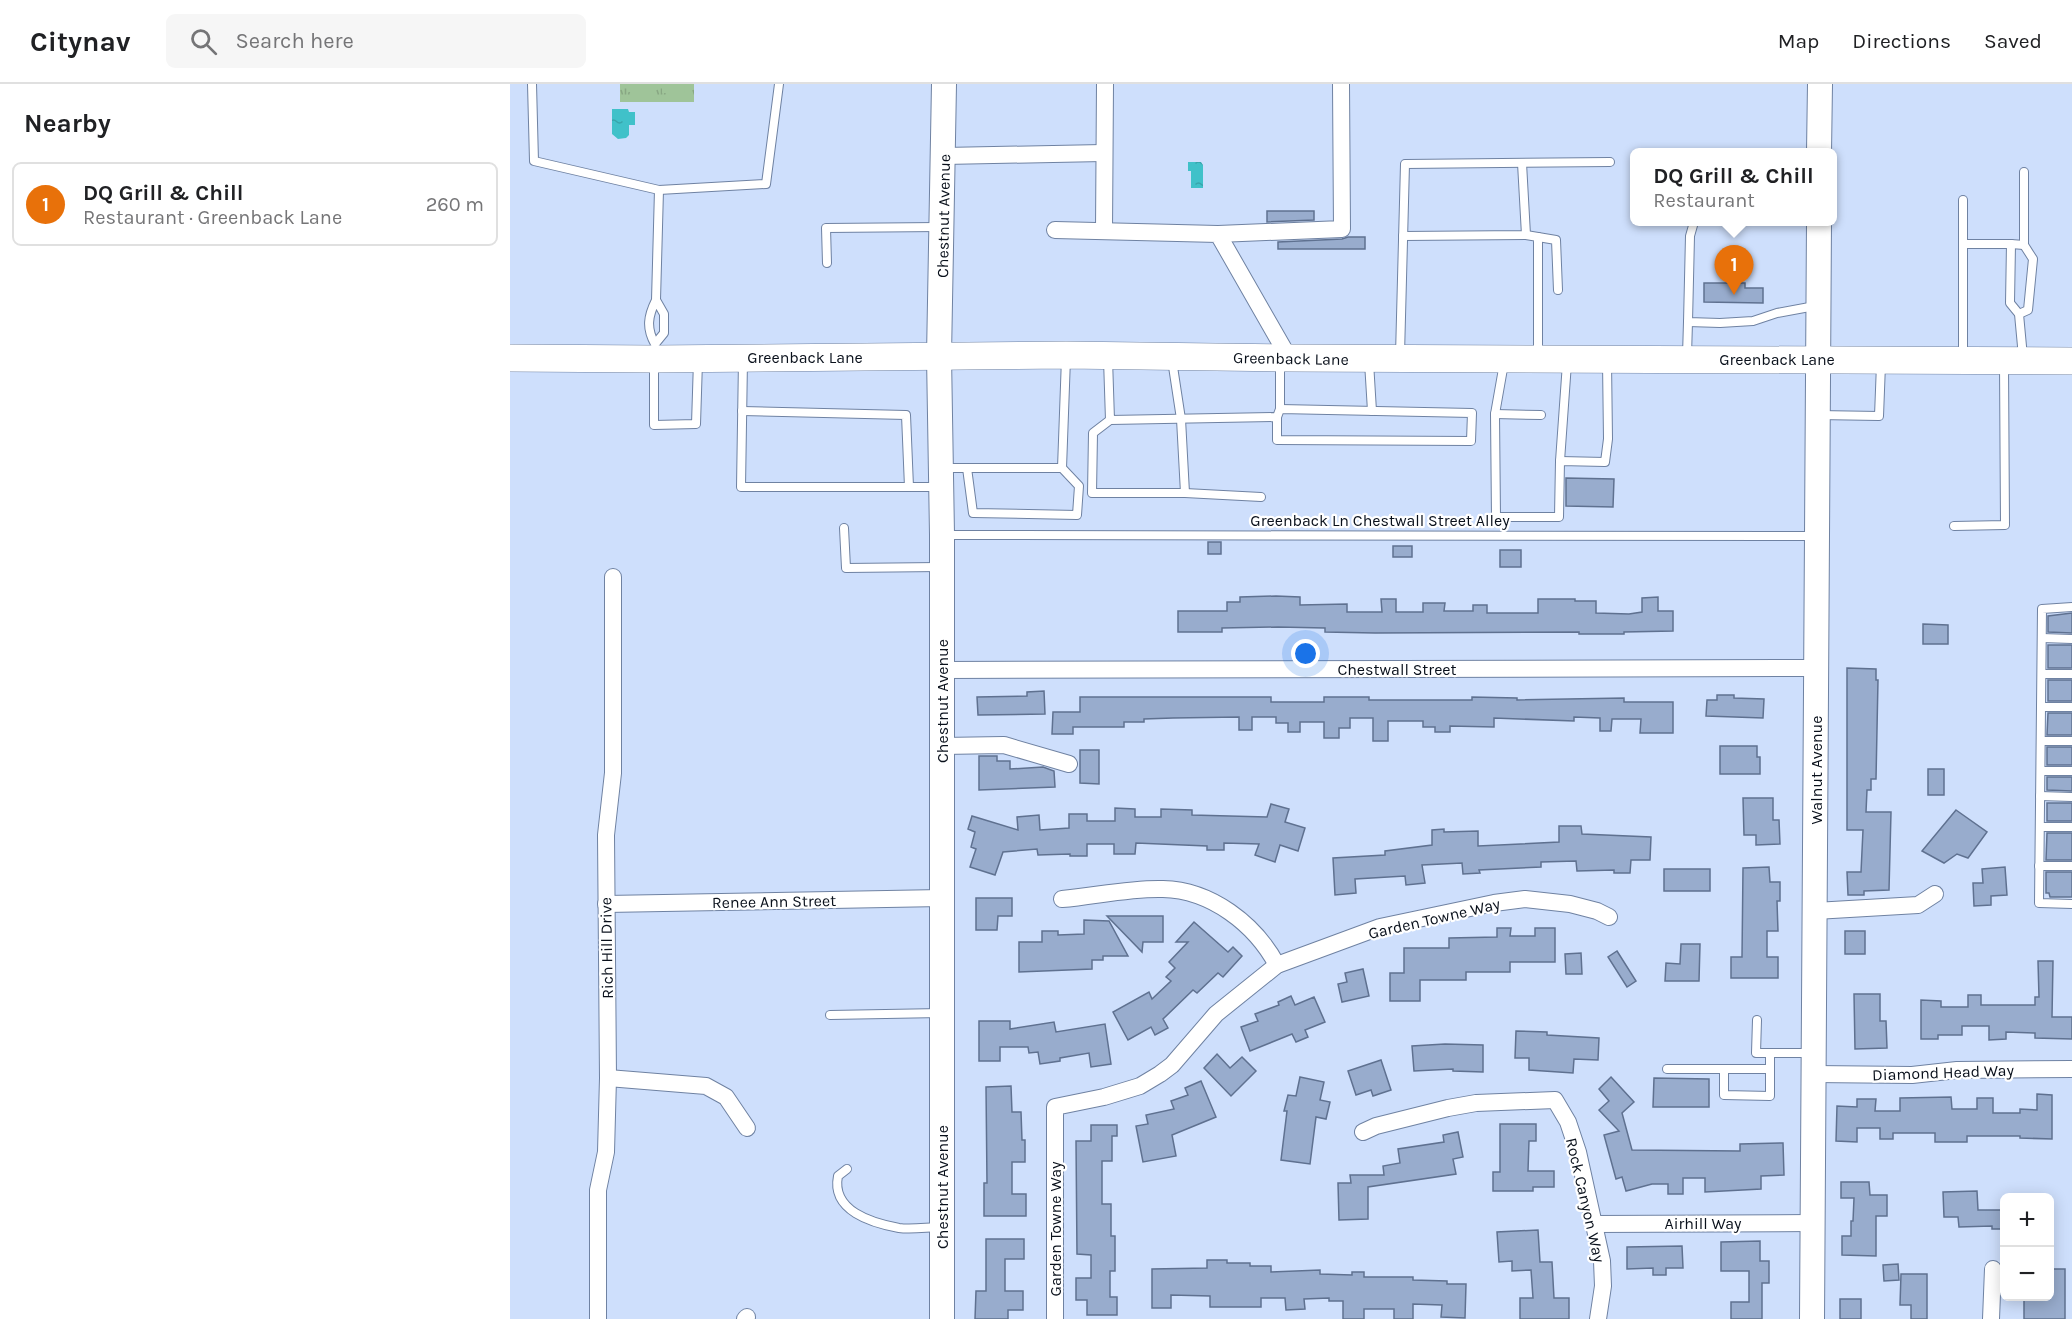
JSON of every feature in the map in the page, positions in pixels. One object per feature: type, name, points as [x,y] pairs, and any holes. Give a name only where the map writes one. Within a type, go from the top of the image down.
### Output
[{"type":"main road","name":"Greenback Lane","points":[[510,358],[654,351],[699,358],[1066,355],[1369,359],[2072,361]]},
{"type":"street","name":"Chestnut Avenue","points":[[942,1319],[942,477],[939,356],[944,84]]},
{"type":"street","points":[[1104,230],[1105,84]]},
{"type":"street","points":[[1054,230],[1218,234],[1342,229],[1341,84]]},
{"type":"street","points":[[1820,84],[1820,148]]},
{"type":"street","points":[[944,156],[1103,153]]},
{"type":"street","name":"Walnut Avenue","points":[[1812,1319],[1819,226]]},
{"type":"street","points":[[1218,234],[1284,358]]},
{"type":"street","name":"Rich Hill Drive","points":[[598,1319],[598,1190],[606,1152],[608,1078],[606,835],[614,773],[613,576]]},
{"type":"street","name":"Chestwall Street","points":[[942,670],[1817,669]]},
{"type":"street","points":[[942,746],[1004,745],[1070,764]]},
{"type":"street","points":[[1062,899],[1138,889],[1165,888],[1192,894],[1218,904],[1235,916],[1264,944],[1277,965]]},
{"type":"street","points":[[1815,910],[1918,905],[1935,894]]},
{"type":"street","name":"Renee Ann Street","points":[[606,904],[942,898]]},
{"type":"street","name":"Garden Towne Way","points":[[1055,1319],[1055,1107],[1124,1092],[1160,1074],[1172,1065],[1216,1014],[1277,965],[1380,927],[1494,903],[1525,899],[1550,901],[1597,911],[1609,917]]},
{"type":"street","name":"Diamond Head Way","points":[[1813,1064],[1912,1075],[1957,1070],[2072,1069]]},
{"type":"street","points":[[608,1078],[706,1086],[726,1097],[747,1128]]},
{"type":"street","name":"Rock Canyon Way","points":[[1363,1132],[1376,1126],[1430,1112],[1476,1103],[1555,1100],[1568,1122],[1578,1152],[1594,1224],[1603,1274],[1598,1319]]},
{"type":"street","name":"Airhill Way","points":[[1594,1224],[1813,1223]]},
{"type":"street","points":[[1991,1319],[1993,1269]]},
{"type":"lane","points":[[532,84],[534,161],[659,189],[766,184],[779,84]]},
{"type":"lane","points":[[1400,359],[1405,164],[1610,162]]},
{"type":"lane","points":[[1522,163],[1526,235]]},
{"type":"lane","points":[[2019,314],[2028,310],[2033,260],[2024,245],[2024,172]]},
{"type":"lane","points":[[659,189],[656,300],[649,313],[648,333],[654,351],[654,425],[696,424],[699,358]]},
{"type":"lane","points":[[1963,200],[1963,360]]},
{"type":"lane","points":[[1687,359],[1690,236],[1693,226]]},
{"type":"lane","points":[[827,263],[826,228],[943,227]]},
{"type":"lane","points":[[1403,236],[1526,235],[1556,240],[1558,290]]},
{"type":"lane","points":[[1538,237],[1538,359]]},
{"type":"lane","points":[[1963,244],[2024,245]]},
{"type":"lane","points":[[1954,526],[2005,525],[2013,360],[2019,314],[2010,303],[2011,244]]},
{"type":"lane","points":[[654,351],[664,333],[664,314],[656,300]]},
{"type":"lane","points":[[1688,322],[1753,321],[1777,313],[1818,305]]},
{"type":"lane","points":[[968,468],[973,513],[1077,515],[1079,486],[1062,468],[1066,355]]},
{"type":"lane","points":[[1108,356],[1110,420]]},
{"type":"lane","points":[[743,357],[741,487],[909,487],[968,468],[1062,468]]},
{"type":"lane","points":[[1171,357],[1181,419],[1185,493]]},
{"type":"lane","points":[[1261,496],[1092,493],[1093,433],[1110,420],[1181,419],[1279,413],[1372,411],[1472,413],[1471,441],[1277,440],[1279,413],[1284,358]]},
{"type":"lane","points":[[1369,359],[1372,411]]},
{"type":"lane","points":[[1505,359],[1495,414],[1496,517],[1559,517],[1560,461],[1567,359]]},
{"type":"lane","points":[[1560,461],[1605,462],[1608,439],[1607,359]]},
{"type":"lane","points":[[1818,415],[1879,416],[1881,360]]},
{"type":"lane","points":[[742,411],[906,415],[909,487]]},
{"type":"lane","points":[[1495,414],[1541,415]]},
{"type":"lane","points":[[844,528],[846,568],[942,567]]},
{"type":"lane","name":"Greenback Ln Chestwall Street Alley","points":[[942,535],[1818,536]]},
{"type":"lane","points":[[2072,607],[2042,609],[2039,866],[2039,903],[2072,904]]},
{"type":"lane","points":[[2042,638],[2072,639]]},
{"type":"lane","points":[[2042,674],[2072,674]]},
{"type":"lane","points":[[2041,707],[2072,707]]},
{"type":"lane","points":[[2041,741],[2072,741]]},
{"type":"lane","points":[[2041,771],[2072,771]]},
{"type":"lane","points":[[2040,796],[2072,797]]},
{"type":"lane","points":[[2040,827],[2072,827]]},
{"type":"lane","points":[[2039,866],[2072,866]]},
{"type":"lane","points":[[830,1015],[942,1013]]},
{"type":"lane","points":[[1757,1020],[1756,1053],[1770,1053],[1813,1064]]},
{"type":"lane","points":[[1724,1070],[1724,1095],[1770,1096],[1770,1053]]},
{"type":"lane","points":[[1667,1069],[1770,1069]]},
{"type":"lane","points":[[847,1169],[838,1176],[836,1186],[847,1209],[868,1219],[900,1228],[942,1227]]},
{"type":"green space","points":[[620,84],[694,84],[694,102],[620,102]]},
{"type":"green space","points":[[627,84],[650,84],[650,92],[627,92]]},
{"type":"green space","points":[[662,84],[684,84],[685,93],[662,93]]},
{"type":"water","points":[[612,109],[628,109],[629,112],[635,112],[635,125],[629,125],[629,135],[626,138],[618,139],[612,134]]},
{"type":"water","points":[[1188,162],[1201,162],[1203,165],[1203,188],[1191,188],[1191,171],[1188,171]]},
{"type":"building","points":[[1267,211],[1314,211],[1314,220],[1267,222]]},
{"type":"building","points":[[1365,237],[1365,249],[1278,249],[1278,242]]},
{"type":"building","points":[[1704,283],[1745,283],[1745,288],[1763,288],[1763,303],[1704,302]]},
{"type":"building","points":[[1566,478],[1614,479],[1613,507],[1566,506]]},
{"type":"building","points":[[1208,542],[1221,542],[1221,554],[1208,554]]},
{"type":"building","points":[[1393,546],[1412,546],[1412,557],[1393,557]]},
{"type":"building","points":[[1500,550],[1521,550],[1521,567],[1500,567]]},
{"type":"building","points":[[1240,597],[1300,597],[1300,605],[1347,604],[1347,612],[1382,612],[1381,599],[1396,599],[1396,612],[1423,612],[1423,603],[1445,603],[1444,611],[1473,611],[1473,605],[1487,605],[1487,613],[1538,613],[1538,599],[1575,599],[1575,601],[1596,601],[1596,613],[1629,614],[1642,612],[1642,598],[1658,597],[1658,611],[1673,611],[1673,631],[1624,632],[1624,634],[1579,634],[1579,632],[1375,633],[1325,632],[1325,628],[1278,627],[1222,628],[1222,632],[1178,632],[1178,611],[1227,611],[1227,602],[1240,602]]},
{"type":"building","points":[[2072,613],[2072,633],[2048,632],[2048,616]]},
{"type":"building","points":[[1923,624],[1948,625],[1948,644],[1923,644]]},
{"type":"building","points":[[2048,645],[2072,645],[2072,668],[2048,668]]},
{"type":"building","points":[[1847,668],[1876,669],[1876,680],[1878,680],[1876,779],[1871,779],[1871,790],[1867,790],[1866,812],[1891,812],[1889,890],[1864,891],[1864,895],[1848,895],[1847,872],[1861,872],[1863,830],[1847,830]]},
{"type":"building","points":[[2048,680],[2072,680],[2072,701],[2048,701]]},
{"type":"building","points":[[1044,691],[1045,714],[978,715],[977,697],[1027,696],[1027,692]]},
{"type":"building","points":[[1717,695],[1764,699],[1763,718],[1706,716],[1707,700],[1717,700]]},
{"type":"building","points":[[1080,697],[1271,697],[1271,702],[1324,702],[1324,697],[1369,697],[1369,700],[1472,700],[1472,697],[1517,698],[1517,700],[1624,698],[1624,702],[1673,702],[1673,733],[1640,733],[1641,719],[1612,719],[1611,731],[1600,731],[1600,718],[1574,717],[1574,721],[1494,718],[1494,727],[1450,726],[1450,732],[1435,732],[1435,727],[1423,727],[1423,721],[1388,721],[1388,741],[1373,741],[1373,718],[1350,718],[1350,728],[1339,728],[1339,738],[1324,738],[1324,722],[1300,722],[1300,732],[1288,732],[1288,723],[1276,723],[1276,717],[1252,717],[1252,730],[1239,730],[1239,717],[1144,719],[1144,722],[1124,722],[1124,727],[1073,727],[1073,734],[1052,734],[1053,712],[1080,712]]},
{"type":"building","points":[[2048,713],[2072,713],[2072,735],[2047,735]]},
{"type":"building","points":[[1720,746],[1757,746],[1757,757],[1760,757],[1760,774],[1720,774]]},
{"type":"building","points":[[2047,747],[2072,747],[2072,765],[2047,765]]},
{"type":"building","points":[[1080,750],[1099,750],[1099,784],[1080,783]]},
{"type":"building","points":[[979,756],[997,756],[997,761],[1010,761],[1010,769],[1043,767],[1054,771],[1055,787],[979,790]]},
{"type":"building","points":[[1928,769],[1944,769],[1944,795],[1928,795]]},
{"type":"building","points":[[2047,777],[2072,777],[2072,791],[2047,790]]},
{"type":"building","points":[[1743,798],[1773,798],[1773,820],[1779,820],[1780,844],[1756,845],[1756,835],[1744,835]]},
{"type":"building","points":[[2047,803],[2072,803],[2072,821],[2047,821]]},
{"type":"building","points":[[1271,804],[1289,809],[1285,822],[1305,828],[1298,851],[1280,845],[1275,862],[1255,855],[1259,844],[1224,843],[1224,850],[1207,850],[1207,846],[1136,843],[1135,854],[1114,854],[1114,844],[1087,844],[1087,856],[1038,855],[1037,849],[1003,852],[995,875],[970,867],[976,849],[971,847],[975,832],[968,829],[972,816],[1018,830],[1017,817],[1039,815],[1040,830],[1069,828],[1069,814],[1087,814],[1087,821],[1115,821],[1115,808],[1135,809],[1135,817],[1161,817],[1161,809],[1192,810],[1192,815],[1267,817]]},
{"type":"building","points":[[1956,810],[1987,832],[1968,858],[1957,854],[1944,863],[1922,851]]},
{"type":"building","points":[[1559,826],[1581,826],[1582,834],[1651,837],[1650,860],[1631,860],[1630,873],[1614,873],[1614,870],[1577,871],[1576,861],[1541,862],[1541,867],[1479,870],[1480,873],[1463,874],[1462,863],[1422,865],[1425,883],[1406,885],[1405,876],[1355,879],[1356,893],[1335,895],[1333,858],[1385,855],[1385,851],[1432,845],[1432,830],[1444,829],[1444,832],[1478,831],[1478,846],[1559,842]]},
{"type":"building","points":[[2047,833],[2072,833],[2072,860],[2046,860]]},
{"type":"building","points":[[1769,867],[1770,882],[1780,882],[1780,901],[1777,901],[1778,931],[1767,931],[1767,957],[1778,957],[1778,978],[1731,978],[1731,957],[1742,957],[1743,868]]},
{"type":"building","points":[[2005,867],[2007,895],[1991,896],[1991,905],[1974,906],[1973,883],[1983,883],[1982,869]]},
{"type":"building","points":[[1664,869],[1710,869],[1710,891],[1664,891]]},
{"type":"building","points":[[2046,872],[2072,872],[2072,897],[2050,897],[2049,893],[2046,893]]},
{"type":"building","points":[[976,898],[1012,898],[1012,916],[998,916],[997,930],[976,930]]},
{"type":"building","points":[[1107,916],[1163,916],[1163,942],[1143,942],[1142,952]]},
{"type":"building","points":[[1084,920],[1109,921],[1128,956],[1103,956],[1103,960],[1092,960],[1092,969],[1019,972],[1019,942],[1042,942],[1042,931],[1058,931],[1058,935],[1084,934]]},
{"type":"building","points":[[1194,922],[1228,952],[1233,947],[1242,956],[1223,977],[1218,973],[1197,993],[1193,990],[1163,1019],[1168,1028],[1155,1035],[1151,1027],[1128,1040],[1113,1012],[1149,992],[1152,999],[1171,981],[1166,977],[1175,968],[1169,962],[1188,942],[1176,942]]},
{"type":"building","points":[[1497,928],[1511,928],[1510,936],[1535,936],[1535,928],[1555,928],[1555,962],[1510,962],[1510,972],[1466,972],[1466,980],[1420,980],[1420,1001],[1390,1001],[1390,973],[1404,973],[1404,948],[1449,948],[1449,938],[1497,937]]},
{"type":"building","points":[[1845,931],[1865,931],[1865,954],[1845,954]]},
{"type":"building","points":[[1681,944],[1700,944],[1699,981],[1665,981],[1666,963],[1680,964]]},
{"type":"building","points":[[1617,951],[1636,981],[1627,987],[1608,957]]},
{"type":"building","points":[[1581,953],[1582,974],[1566,974],[1565,954]]},
{"type":"building","points":[[2038,961],[2053,961],[2052,1017],[2072,1017],[2072,1039],[2035,1038],[2035,1033],[2006,1032],[2006,1039],[1989,1040],[1989,1026],[1962,1026],[1962,1035],[1938,1035],[1938,1039],[1921,1039],[1921,1000],[1941,1001],[1941,1007],[1968,1007],[1968,995],[1981,995],[1981,1005],[2035,1005],[2035,997],[2039,997]]},
{"type":"building","points":[[1363,969],[1369,996],[1342,1002],[1338,984],[1347,982],[1345,973]]},
{"type":"building","points":[[1854,994],[1880,994],[1880,1021],[1886,1021],[1887,1048],[1855,1049]]},
{"type":"building","points":[[1291,996],[1295,1005],[1314,997],[1325,1022],[1305,1030],[1308,1037],[1296,1042],[1292,1034],[1250,1051],[1241,1027],[1258,1021],[1255,1014],[1279,1005],[1278,1002]]},
{"type":"building","points":[[979,1021],[1010,1021],[1010,1029],[1054,1022],[1056,1032],[1105,1024],[1111,1064],[1091,1067],[1089,1053],[1040,1064],[1038,1052],[1029,1053],[1028,1047],[1000,1047],[1000,1061],[979,1061]]},
{"type":"building","points":[[1516,1031],[1599,1038],[1598,1060],[1574,1059],[1573,1073],[1529,1070],[1529,1058],[1515,1058]]},
{"type":"building","points":[[1483,1045],[1483,1072],[1453,1071],[1453,1069],[1414,1071],[1412,1046]]},
{"type":"building","points":[[1217,1054],[1230,1068],[1242,1057],[1256,1071],[1231,1096],[1204,1068]]},
{"type":"building","points":[[1381,1060],[1391,1090],[1373,1096],[1371,1090],[1356,1095],[1348,1071]]},
{"type":"building","points":[[1300,1077],[1324,1082],[1320,1100],[1330,1102],[1326,1119],[1316,1117],[1310,1164],[1281,1160],[1287,1111],[1284,1111],[1288,1095],[1296,1096]]},
{"type":"building","points":[[1611,1077],[1634,1102],[1622,1113],[1632,1150],[1740,1151],[1740,1144],[1783,1143],[1784,1175],[1761,1176],[1761,1189],[1705,1192],[1705,1178],[1683,1178],[1683,1194],[1668,1194],[1668,1184],[1652,1184],[1626,1191],[1622,1177],[1616,1179],[1604,1135],[1619,1131],[1599,1110],[1609,1101],[1599,1089]]},
{"type":"building","points":[[1654,1078],[1709,1079],[1709,1107],[1653,1107]]},
{"type":"building","points":[[1201,1081],[1216,1117],[1172,1135],[1176,1156],[1143,1162],[1136,1126],[1148,1124],[1146,1115],[1174,1109],[1171,1101],[1188,1095],[1185,1088]]},
{"type":"building","points":[[1011,1086],[1012,1112],[1021,1112],[1022,1140],[1025,1140],[1025,1162],[1012,1162],[1012,1194],[1026,1194],[1026,1216],[984,1216],[984,1183],[987,1183],[986,1087]]},
{"type":"building","points":[[2037,1094],[2052,1095],[2052,1139],[2020,1138],[2020,1136],[1967,1136],[1967,1142],[1935,1142],[1935,1133],[1893,1133],[1893,1139],[1880,1139],[1880,1128],[1857,1128],[1857,1142],[1836,1141],[1837,1106],[1857,1107],[1857,1099],[1876,1099],[1875,1111],[1900,1111],[1900,1098],[1951,1097],[1952,1109],[1977,1109],[1977,1098],[1993,1098],[1993,1113],[2020,1113],[2020,1109],[2037,1110]]},
{"type":"building","points":[[1500,1124],[1536,1124],[1536,1141],[1529,1141],[1528,1171],[1554,1171],[1554,1187],[1533,1187],[1533,1191],[1493,1191],[1493,1172],[1500,1172]]},
{"type":"building","points":[[1091,1125],[1117,1125],[1117,1136],[1112,1136],[1112,1161],[1102,1161],[1102,1204],[1111,1204],[1111,1236],[1115,1236],[1115,1271],[1110,1271],[1110,1297],[1117,1297],[1117,1315],[1087,1315],[1087,1300],[1076,1300],[1076,1278],[1091,1278],[1091,1255],[1077,1254],[1076,1141],[1091,1141]]},
{"type":"building","points":[[1458,1132],[1463,1157],[1453,1159],[1456,1174],[1368,1187],[1368,1219],[1339,1220],[1338,1183],[1351,1183],[1350,1175],[1384,1175],[1383,1166],[1400,1163],[1398,1149],[1444,1142],[1443,1135]]},
{"type":"building","points":[[1841,1182],[1869,1182],[1870,1195],[1887,1195],[1887,1216],[1876,1216],[1876,1256],[1842,1255],[1842,1236],[1851,1236],[1854,1198],[1841,1198]]},
{"type":"building","points":[[1977,1191],[1978,1210],[2000,1210],[2000,1229],[1992,1229],[1992,1226],[1959,1227],[1958,1217],[1944,1217],[1943,1192]]},
{"type":"building","points":[[1538,1230],[1540,1262],[1552,1262],[1554,1298],[1569,1298],[1569,1319],[1520,1319],[1520,1298],[1533,1298],[1531,1270],[1512,1271],[1512,1261],[1499,1262],[1497,1232]]},
{"type":"building","points":[[986,1239],[1024,1239],[1024,1259],[1005,1259],[1005,1291],[1023,1291],[1023,1310],[1008,1310],[1008,1319],[975,1319],[976,1291],[986,1291]]},
{"type":"building","points":[[1760,1241],[1760,1261],[1769,1261],[1769,1283],[1762,1283],[1762,1319],[1731,1319],[1731,1302],[1749,1302],[1749,1271],[1721,1271],[1721,1242]]},
{"type":"building","points":[[1682,1246],[1683,1268],[1666,1268],[1666,1275],[1653,1275],[1653,1268],[1627,1269],[1627,1247]]},
{"type":"building","points":[[1207,1260],[1250,1263],[1250,1266],[1271,1266],[1271,1272],[1320,1270],[1320,1274],[1352,1275],[1352,1272],[1364,1272],[1364,1277],[1413,1277],[1413,1280],[1466,1284],[1465,1318],[1441,1317],[1442,1305],[1413,1304],[1413,1319],[1394,1319],[1394,1309],[1364,1309],[1364,1319],[1343,1319],[1343,1301],[1329,1301],[1329,1298],[1304,1299],[1305,1309],[1286,1310],[1285,1298],[1261,1298],[1261,1307],[1210,1307],[1210,1296],[1171,1295],[1171,1308],[1152,1308],[1152,1269],[1207,1268]]},
{"type":"building","points":[[1898,1264],[1899,1280],[1884,1281],[1883,1265]]},
{"type":"building","points":[[2054,1269],[2065,1269],[2065,1319],[2024,1319],[2024,1301],[2054,1301]]},
{"type":"building","points":[[1901,1274],[1927,1274],[1927,1319],[1911,1319],[1911,1305],[1900,1305]]},
{"type":"building","points":[[1840,1299],[1861,1299],[1861,1319],[1840,1319]]},
{"type":"place","name":"DQ Grill & Chill","points":[[1734,295]]}]
